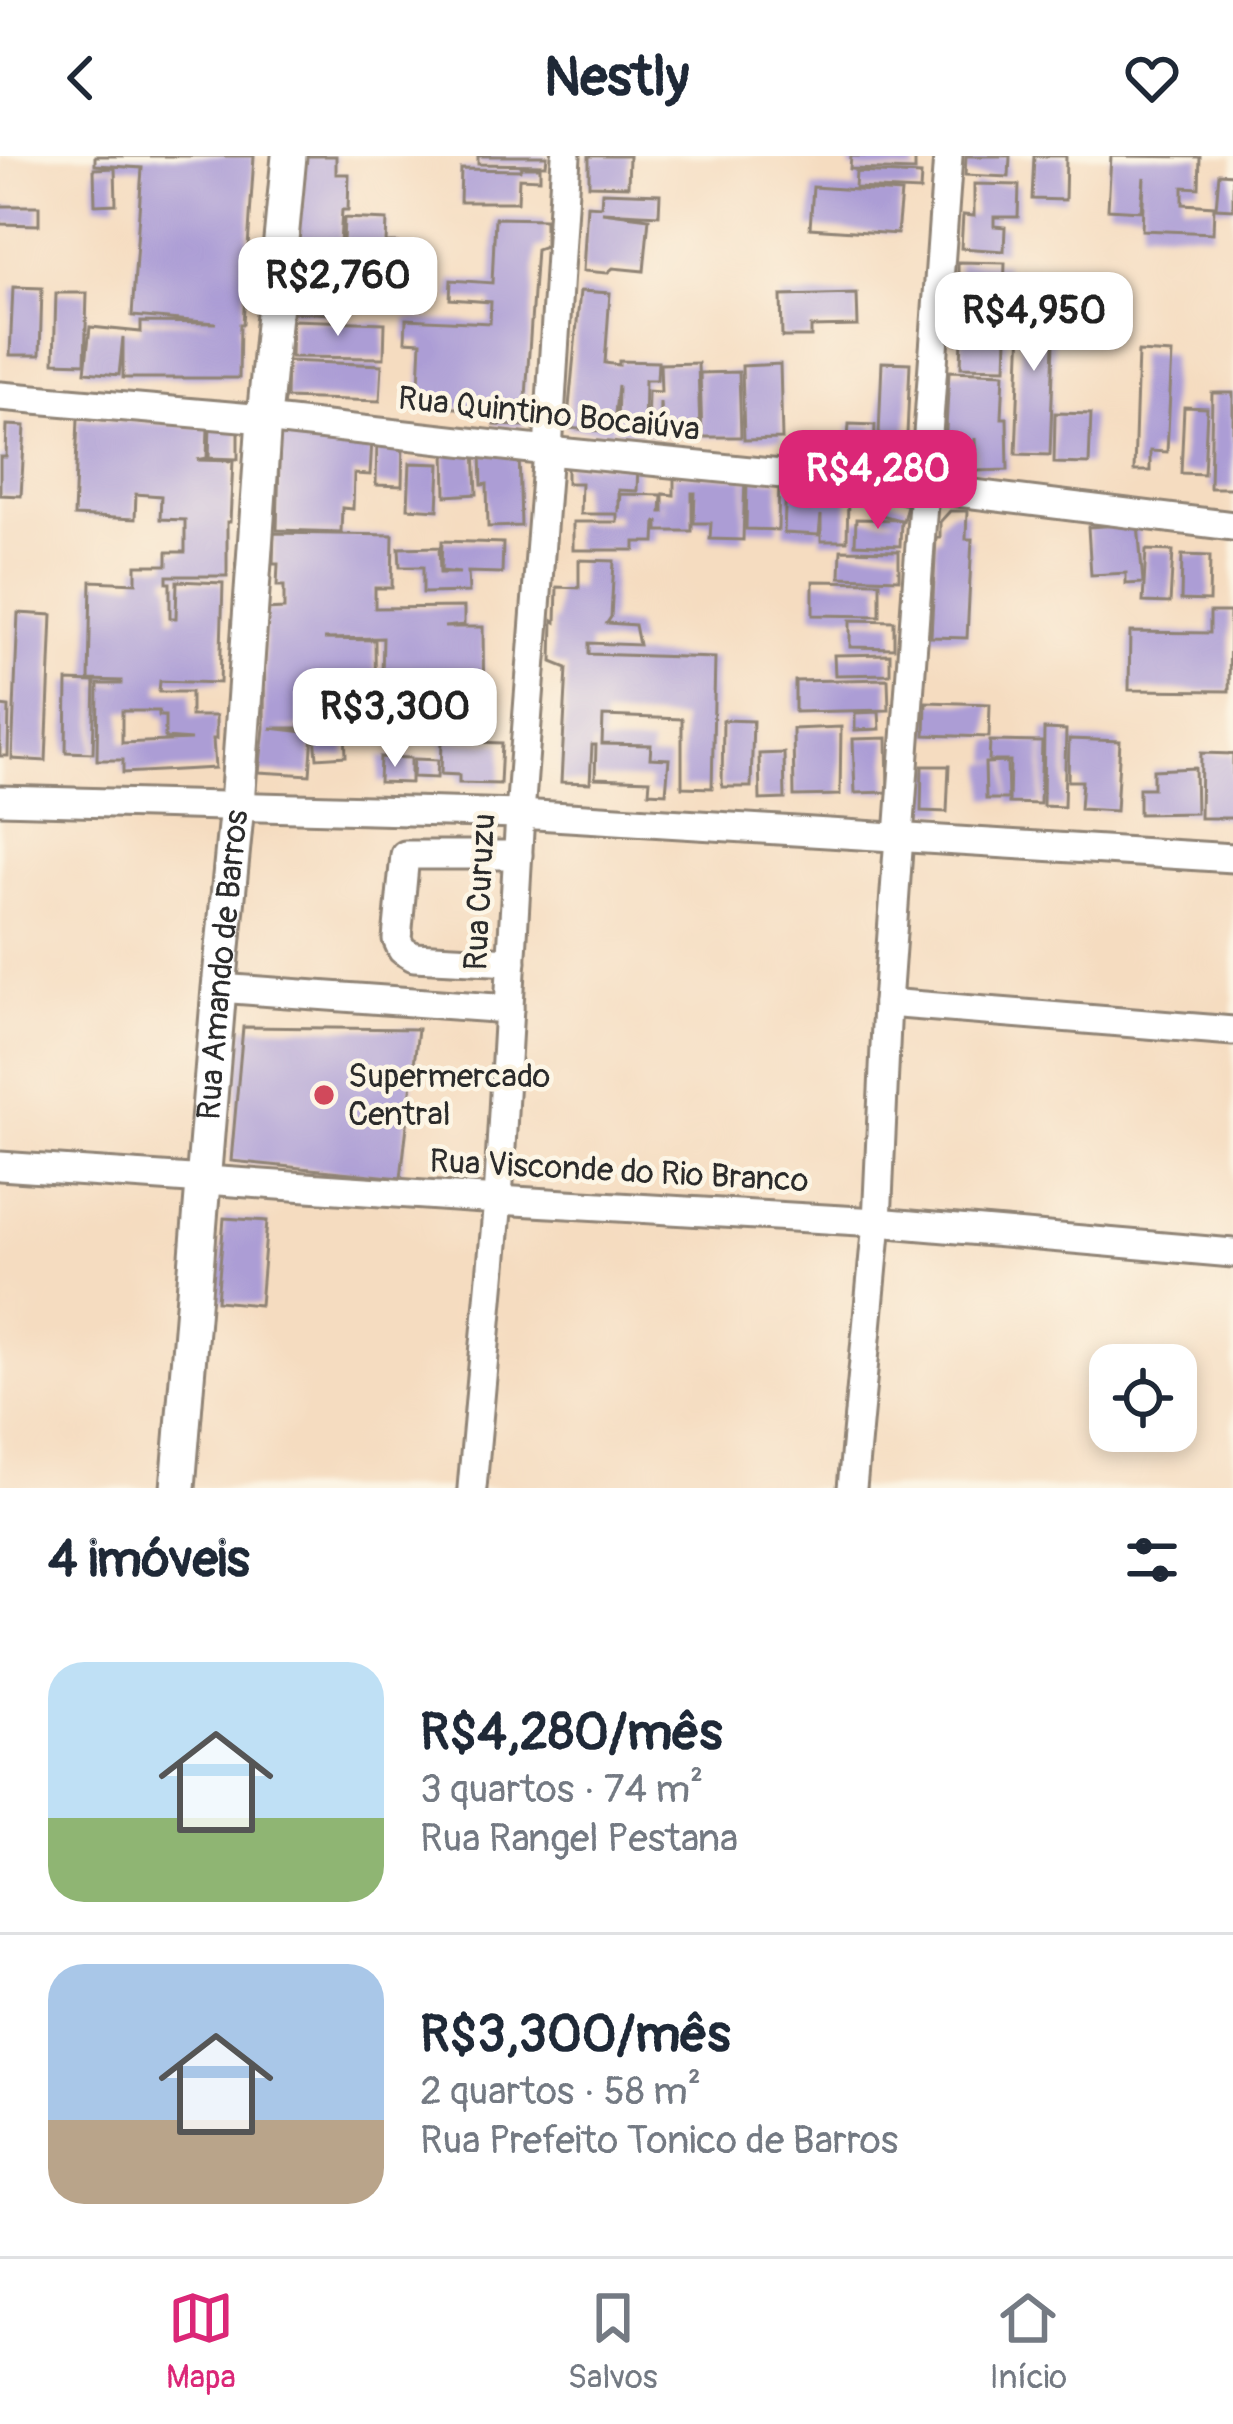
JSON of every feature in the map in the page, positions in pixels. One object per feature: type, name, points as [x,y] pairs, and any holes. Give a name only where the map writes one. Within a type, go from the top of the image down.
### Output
[{"type":"main road","name":"Rua Amando de Barros","points":[[178,1488],[289,156]]},
{"type":"street","name":"Rua Curuzu","points":[[472,1488],[498,1200],[566,156]]},
{"type":"street","points":[[852,1488],[878,1222],[887,1003],[948,156]]},
{"type":"street","name":"Rua Quintino Bocaiúva","points":[[0,396],[925,488],[1233,526]]},
{"type":"street","points":[[0,800],[520,814],[1233,857]]},
{"type":"street","points":[[512,962],[415,957],[402,950],[397,939],[405,855],[518,855]]},
{"type":"street","points":[[219,988],[509,1009]]},
{"type":"street","points":[[887,1003],[1233,1031]]},
{"type":"street","name":"Rua Visconde do Rio Branco","points":[[0,1166],[878,1222],[1233,1253]]},
{"type":"building","points":[[95,156],[254,156],[239,378],[123,378],[123,337],[119,375],[85,372],[90,327],[141,332],[141,322],[216,323],[132,316],[142,168],[95,165]]},
{"type":"building","points":[[303,156],[336,156],[336,174],[349,174],[348,210],[342,210],[340,243],[344,218],[387,220],[386,243],[398,243],[402,272],[333,272],[332,314],[291,312]]},
{"type":"building","points":[[478,156],[547,156],[546,165],[478,164]]},
{"type":"building","points":[[589,156],[629,156],[628,186],[589,185]]},
{"type":"building","points":[[851,156],[915,156],[915,171],[850,169]]},
{"type":"building","points":[[966,156],[1010,156],[1009,177],[965,175]]},
{"type":"building","points":[[1034,156],[1066,156],[1065,200],[1032,199]]},
{"type":"building","points":[[1111,156],[1200,157],[1199,188],[1183,187],[1183,204],[1214,206],[1213,233],[1142,230],[1144,177],[1141,211],[1108,209]]},
{"type":"building","points":[[540,167],[540,179],[519,178],[518,202],[460,202],[461,169]]},
{"type":"building","points":[[115,168],[116,204],[95,205],[94,169]]},
{"type":"building","points":[[856,172],[921,175],[920,191],[855,188]]},
{"type":"building","points":[[1219,173],[1233,174],[1233,209],[1216,208]]},
{"type":"building","points":[[974,184],[1019,185],[1018,217],[994,217],[994,226],[1005,227],[1004,251],[961,248],[963,215],[974,216]]},
{"type":"building","points":[[813,187],[901,193],[897,234],[810,228]]},
{"type":"building","points":[[602,192],[660,194],[659,215],[602,212],[649,218],[644,271],[583,271],[587,205],[601,206]]},
{"type":"building","points":[[0,206],[39,206],[39,225],[0,224]]},
{"type":"building","points":[[495,218],[545,219],[545,246],[536,249],[524,426],[494,425],[495,410],[418,406],[421,342],[405,341],[406,319],[490,323],[491,302],[450,299],[451,280],[492,283]]},
{"type":"building","points":[[958,262],[1005,263],[1004,296],[958,295]]},
{"type":"building","points":[[1009,279],[1032,280],[1030,314],[1055,315],[1050,455],[1016,454],[1022,300],[1008,300]]},
{"type":"building","points":[[13,287],[42,288],[40,355],[10,355]]},
{"type":"building","points":[[580,291],[610,293],[605,363],[658,362],[657,380],[645,380],[644,432],[617,432],[618,385],[613,432],[567,428]]},
{"type":"building","points":[[56,293],[87,293],[85,363],[54,362]]},
{"type":"building","points":[[857,294],[858,326],[811,327],[811,337],[782,337],[781,296]]},
{"type":"building","points":[[996,300],[997,334],[960,335],[959,302]]},
{"type":"building","points":[[292,320],[385,323],[384,358],[291,357]]},
{"type":"building","points":[[962,337],[1007,338],[1006,368],[961,367]]},
{"type":"building","points":[[1138,352],[1172,354],[1167,452],[1150,451],[1150,471],[1134,471]]},
{"type":"building","points":[[287,361],[382,365],[380,401],[286,398]]},
{"type":"building","points":[[882,362],[910,363],[906,459],[878,458]]},
{"type":"building","points":[[698,363],[700,434],[662,435],[660,402],[659,435],[647,435],[648,391],[661,392],[660,364]]},
{"type":"building","points":[[780,364],[782,439],[744,440],[742,366]]},
{"type":"building","points":[[949,371],[1004,373],[1002,418],[1007,418],[1008,470],[976,471],[975,438],[973,469],[944,468]]},
{"type":"building","points":[[739,372],[741,437],[702,437],[700,373]]},
{"type":"building","points":[[1212,393],[1233,393],[1233,488],[1210,488]]},
{"type":"building","points":[[1184,407],[1207,408],[1204,474],[1181,473]]},
{"type":"building","points":[[1055,413],[1091,414],[1089,464],[1054,463]]},
{"type":"building","points":[[78,418],[208,427],[207,458],[197,460],[233,461],[227,576],[167,576],[170,618],[176,618],[177,581],[223,583],[220,683],[160,681],[159,692],[191,692],[191,716],[216,716],[215,768],[123,773],[123,760],[97,760],[98,684],[121,681],[89,680],[91,581],[136,583],[136,565],[167,565],[167,552],[185,552],[185,520],[160,519],[161,496],[136,494],[135,519],[74,516]],"holes":[[[122,711],[159,711],[159,716],[165,716],[165,738],[191,740],[122,743]]]},
{"type":"building","points":[[849,424],[875,425],[874,456],[847,455]]},
{"type":"building","points":[[7,425],[25,426],[21,496],[0,495],[0,457],[6,457]]},
{"type":"building","points":[[210,426],[238,426],[238,459],[209,458]]},
{"type":"building","points":[[280,428],[372,439],[370,475],[354,474],[353,509],[342,508],[341,532],[277,530]]},
{"type":"building","points":[[377,442],[403,442],[402,486],[376,485]]},
{"type":"building","points":[[475,448],[477,494],[446,496],[445,449]]},
{"type":"building","points":[[519,452],[521,526],[488,527],[481,453]]},
{"type":"building","points":[[410,463],[440,464],[438,510],[408,508]]},
{"type":"building","points":[[567,464],[638,465],[637,491],[618,490],[618,512],[620,494],[662,495],[663,512],[663,494],[674,495],[674,475],[745,478],[743,540],[710,539],[711,523],[694,523],[692,493],[692,531],[658,531],[656,522],[655,542],[635,542],[635,550],[573,550],[573,522],[617,522],[617,514],[580,514],[581,483],[567,483]]},
{"type":"building","points":[[747,479],[779,480],[778,530],[746,529]]},
{"type":"building","points":[[786,484],[820,485],[820,499],[848,499],[847,541],[821,541],[821,515],[819,535],[784,533]]},
{"type":"building","points":[[883,498],[907,505],[903,521],[878,514]]},
{"type":"building","points":[[950,511],[967,511],[966,539],[972,539],[967,638],[931,637],[936,538],[940,538],[940,522]]},
{"type":"building","points":[[856,519],[901,520],[900,546],[855,544]]},
{"type":"building","points":[[1138,524],[1143,583],[1126,584],[1126,573],[1091,575],[1088,527]]},
{"type":"building","points":[[274,533],[393,535],[392,588],[375,588],[375,608],[464,607],[464,625],[444,627],[483,627],[484,720],[381,717],[383,638],[324,639],[375,640],[376,728],[270,728],[313,733],[310,775],[259,772],[265,610],[284,609],[284,586],[277,586],[278,564],[273,564]]},
{"type":"building","points":[[442,541],[503,543],[502,573],[468,572],[469,592],[423,593],[423,567],[400,567],[399,548],[439,547],[440,573],[460,573],[441,571]]},
{"type":"building","points":[[841,550],[899,551],[899,579],[840,577]]},
{"type":"building","points":[[1146,550],[1173,551],[1170,603],[1143,602]]},
{"type":"building","points":[[1182,555],[1210,556],[1209,601],[1181,600]]},
{"type":"building","points":[[579,560],[614,561],[607,623],[635,625],[639,645],[589,643],[589,654],[715,658],[712,788],[682,787],[682,719],[603,716],[602,744],[651,745],[650,758],[669,759],[666,793],[649,792],[650,780],[595,778],[596,745],[592,745],[590,783],[561,782],[567,668],[552,662],[553,620],[556,622],[557,587],[579,588]]},
{"type":"building","points":[[813,581],[880,582],[880,616],[813,615]]},
{"type":"building","points":[[1210,612],[1230,612],[1229,691],[1129,690],[1130,632],[1210,633]]},
{"type":"building","points":[[18,613],[52,615],[46,761],[12,759]]},
{"type":"building","points":[[850,620],[894,621],[894,648],[850,647]]},
{"type":"building","points":[[890,654],[890,674],[835,675],[834,655]]},
{"type":"building","points":[[888,679],[889,710],[795,712],[795,681]]},
{"type":"building","points":[[67,681],[95,682],[93,753],[66,752]]},
{"type":"building","points":[[926,702],[990,704],[989,737],[925,735]]},
{"type":"building","points":[[0,706],[9,707],[8,756],[0,756]]},
{"type":"building","points":[[879,712],[880,729],[855,730],[855,713]]},
{"type":"building","points":[[723,720],[753,721],[751,787],[722,787]]},
{"type":"building","points":[[841,727],[840,795],[794,796],[793,729]]},
{"type":"building","points":[[1044,729],[1066,730],[1064,807],[1043,806]]},
{"type":"building","points":[[345,732],[346,756],[317,758],[315,734]]},
{"type":"building","points":[[887,738],[888,792],[855,793],[853,739]]},
{"type":"building","points":[[1069,739],[1120,741],[1116,811],[1080,809],[1082,781],[1068,781]]},
{"type":"building","points":[[442,741],[502,743],[500,784],[459,783],[459,775],[441,774]]},
{"type":"building","points":[[990,741],[1042,742],[1040,804],[1009,803],[1010,761],[989,761]]},
{"type":"building","points":[[784,753],[785,799],[760,800],[759,754]]},
{"type":"building","points":[[1201,753],[1233,754],[1233,818],[1200,818]]},
{"type":"building","points":[[380,757],[411,758],[411,783],[379,782]]},
{"type":"building","points":[[414,759],[438,760],[437,778],[413,777]]},
{"type":"building","points":[[1007,762],[1008,799],[986,799],[985,763]]},
{"type":"building","points":[[922,766],[949,766],[947,812],[921,811]]},
{"type":"building","points":[[1195,768],[1196,813],[1139,814],[1139,788],[1153,788],[1153,770]]},
{"type":"building","name":"Supermercado Central","points":[[243,1027],[418,1029],[401,1178],[231,1161]]},
{"type":"building","points":[[224,1218],[267,1221],[260,1305],[217,1301]]},
{"type":"place","name":"Supermercado Central","points":[[324,1095]]}]
